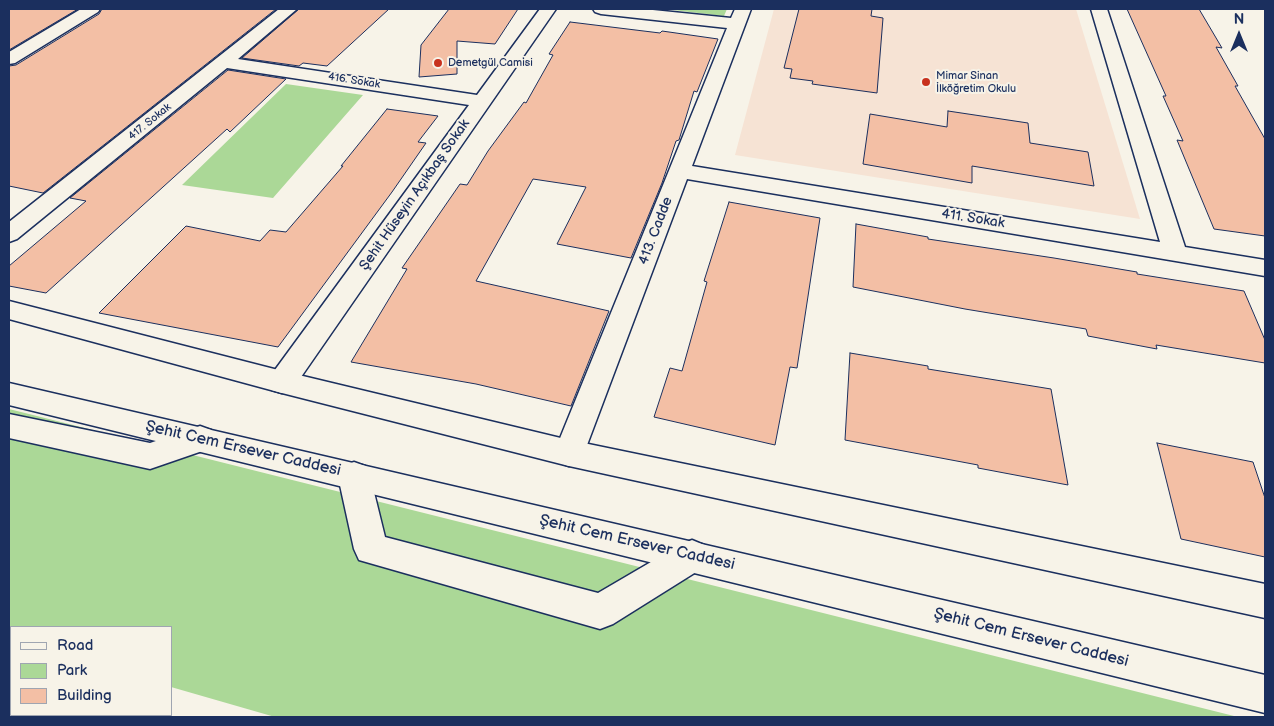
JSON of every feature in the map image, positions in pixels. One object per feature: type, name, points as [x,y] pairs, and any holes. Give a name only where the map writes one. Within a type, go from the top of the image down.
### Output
[{"type":"street","points":[[9,59],[92,9]]},
{"type":"street","name":"417. Sokak","points":[[9,234],[226,62],[289,9]]},
{"type":"street","name":"Şehit Hüseyin Açıkbaş Sokak","points":[[282,382],[548,9]]},
{"type":"street","points":[[601,9],[740,16]]},
{"type":"street","points":[[1099,9],[1175,253]]},
{"type":"street","name":"413. Cadde","points":[[569,452],[740,16]]},
{"type":"street","name":"416. Sokak","points":[[226,62],[482,100]]},
{"type":"street","name":"411. Sokak","points":[[680,171],[1265,268]]},
{"type":"street","points":[[9,310],[282,382],[569,452],[1265,601]]},
{"type":"street","name":"Şehit Cem Ersever Caddesi","points":[[9,394],[1265,694]]},
{"type":"street","points":[[9,426],[150,456],[200,439]]},
{"type":"street","points":[[354,476],[371,549],[600,611],[692,556]]},
{"type":"shaded area","name":"Mimar Sinan İlköğretim Okulu","points":[[774,9],[1076,9],[1140,219],[735,155]]},
{"type":"green space","points":[[664,9],[727,9],[724,16]]},
{"type":"green space","points":[[286,84],[363,95],[273,198],[182,185]]},
{"type":"green space","points":[[9,409],[1238,717],[275,717],[172,687],[172,626],[10,626],[9,639]]},
{"type":"building","points":[[9,9],[78,9],[9,50]]},
{"type":"building","points":[[102,9],[276,9],[43,193],[9,186],[9,66],[16,65],[99,14]]},
{"type":"building","points":[[299,9],[389,9],[327,66],[303,63],[299,66],[242,58]]},
{"type":"building","points":[[449,9],[518,9],[495,44],[457,41],[457,74],[419,77],[421,45]]},
{"type":"building","points":[[799,9],[872,9],[871,16],[883,18],[877,93],[812,84],[813,81],[790,78],[792,69],[784,68]]},
{"type":"building","points":[[1127,9],[1199,9],[1222,48],[1216,47],[1238,86],[1235,86],[1265,139],[1265,236],[1214,229],[1177,140],[1183,141],[1163,96],[1166,96]]},
{"type":"building","points":[[570,22],[660,33],[662,31],[718,39],[697,92],[694,91],[679,140],[676,141],[662,183],[631,258],[557,244],[586,187],[533,179],[476,281],[609,311],[571,406],[476,384],[351,362],[407,269],[402,268],[460,184],[467,185],[488,151],[524,102],[526,103],[553,55],[549,54]]},
{"type":"building","points":[[228,70],[286,79],[230,132],[227,129],[46,293],[9,286],[9,266],[86,201],[70,198]]},
{"type":"building","points":[[387,109],[438,116],[418,142],[426,143],[278,347],[99,313],[186,226],[260,241],[270,230],[286,232],[343,166],[341,166]]},
{"type":"building","points":[[948,111],[1028,123],[1030,143],[1088,152],[1094,186],[972,166],[972,183],[863,164],[870,114],[947,127]]},
{"type":"building","points":[[729,202],[820,218],[797,368],[790,367],[775,445],[654,417],[670,368],[682,371],[707,282],[704,281]]},
{"type":"building","points":[[856,224],[928,237],[928,239],[1054,258],[1137,272],[1137,274],[1244,291],[1265,340],[1265,363],[1156,345],[1157,349],[1088,336],[1086,329],[965,309],[853,287]]},
{"type":"building","points":[[850,353],[928,366],[928,369],[1051,389],[1068,485],[978,468],[978,465],[845,440]]},
{"type":"building","points":[[1157,443],[1253,462],[1265,498],[1265,557],[1181,539]]},
{"type":"place","name":"Demetgül Camisi","points":[[438,63]]},
{"type":"place","name":"Mimar Sinan İlköğretim Okulu","points":[[926,82]]}]
